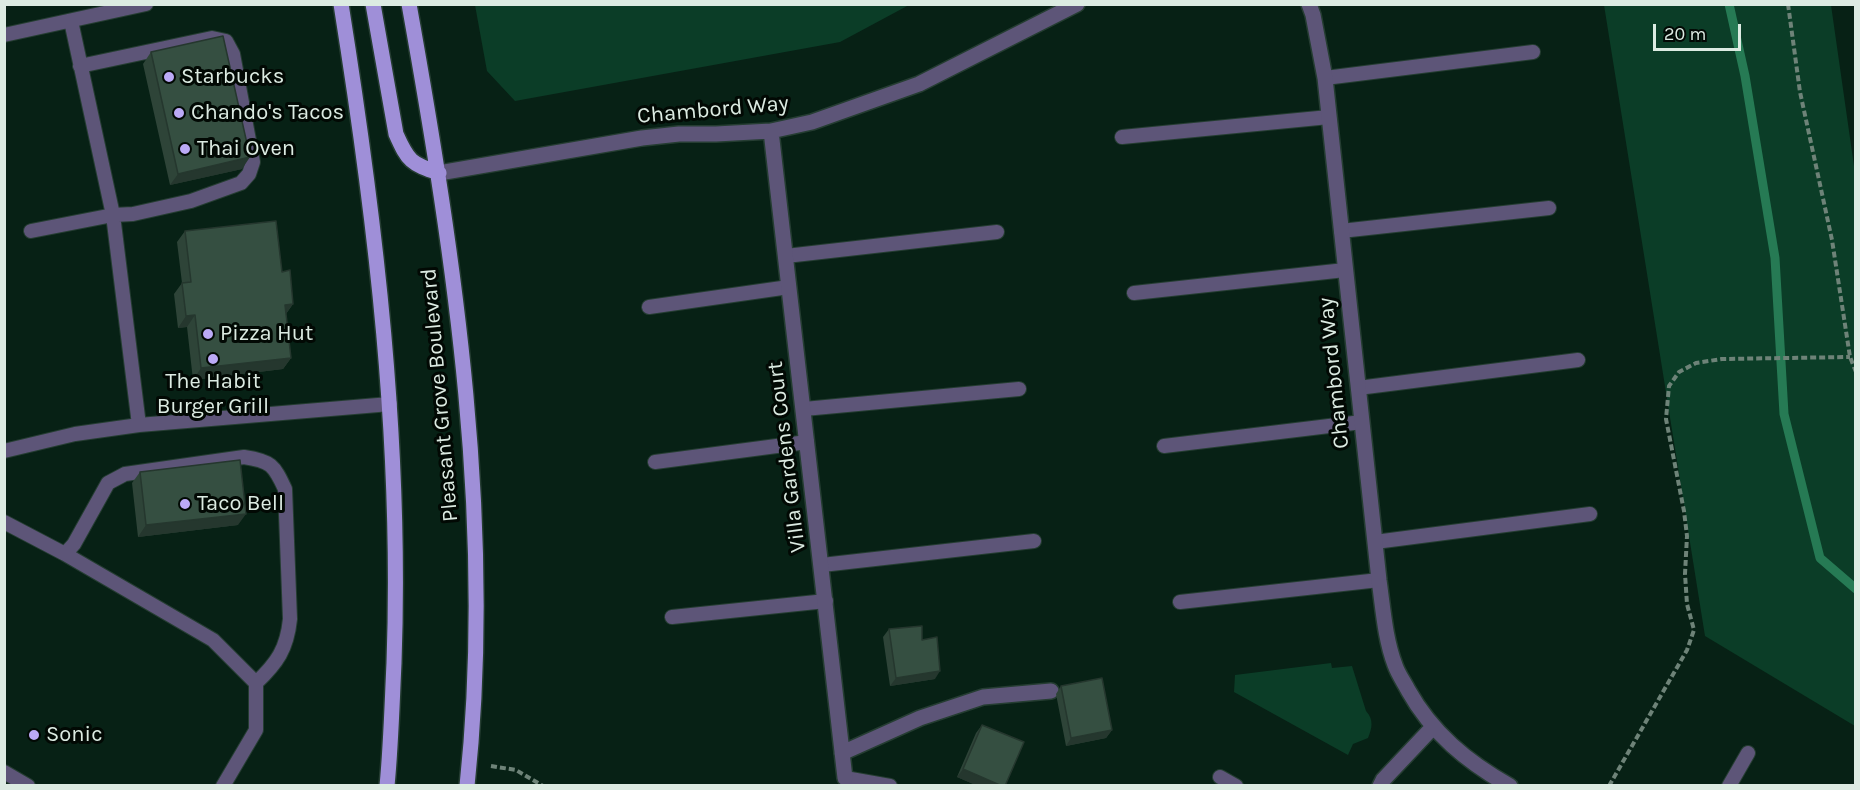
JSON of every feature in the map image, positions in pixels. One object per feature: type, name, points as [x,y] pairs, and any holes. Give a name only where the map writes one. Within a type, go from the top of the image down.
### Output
[{"type":"main road","points":[[341,4],[368,183],[382,303],[390,404],[396,524],[395,626],[387,786]]},
{"type":"main road","points":[[373,4],[396,134],[405,152],[416,165],[439,173]]},
{"type":"main road","name":"Pleasant Grove Boulevard","points":[[409,4],[439,173],[457,303],[466,395],[474,517],[476,624],[467,786]]},
{"type":"street","name":"Chambord Way","points":[[439,173],[679,134],[771,131],[812,122],[919,84],[1077,4]]},
{"type":"street","name":"Chambord Way","points":[[1309,4],[1314,15],[1325,78],[1379,580],[1388,639],[1395,666],[1414,700],[1433,727],[1455,750],[1482,770],[1510,786]]},
{"type":"street","name":"Villa Gardens Court","points":[[771,131],[845,778]]},
{"type":"street","points":[[842,753],[920,718],[983,697],[1051,691]]},
{"type":"street","points":[[1380,786],[1433,727]]},
{"type":"lane","points":[[4,35],[146,4]]},
{"type":"lane","points":[[71,21],[113,215],[139,425]]},
{"type":"lane","points":[[31,231],[113,215],[133,214],[191,201],[241,183],[249,174],[253,162],[233,54],[226,41],[212,38],[81,66]]},
{"type":"lane","points":[[1325,78],[1533,52]]},
{"type":"lane","points":[[1122,137],[1329,117]]},
{"type":"lane","points":[[1341,231],[1549,208]]},
{"type":"lane","points":[[786,255],[997,232]]},
{"type":"lane","points":[[1134,293],[1345,270]]},
{"type":"lane","points":[[649,306],[789,287]]},
{"type":"lane","points":[[1358,388],[1578,360]]},
{"type":"lane","points":[[804,410],[1019,389]]},
{"type":"lane","points":[[4,451],[75,434],[139,425],[390,404]]},
{"type":"lane","points":[[1164,446],[1362,422]]},
{"type":"lane","points":[[655,462],[807,442]]},
{"type":"lane","points":[[65,554],[74,544],[108,483],[125,474],[244,457],[264,460],[277,471],[285,489],[290,619],[288,636],[274,666],[256,683]]},
{"type":"lane","points":[[1375,542],[1590,514]]},
{"type":"lane","points":[[4,522],[65,554],[213,640],[256,683],[256,730],[223,786]]},
{"type":"lane","points":[[822,565],[1034,541]]},
{"type":"lane","points":[[1180,602],[1379,580]]},
{"type":"lane","points":[[672,617],[826,601]]},
{"type":"lane","points":[[1730,786],[1748,753]]},
{"type":"lane","points":[[4,772],[28,786]]},
{"type":"lane","points":[[1220,777],[1236,786]]},
{"type":"lane","points":[[845,778],[890,786]]},
{"type":"path","points":[[1788,4],[1800,92],[1832,240],[1850,357],[1856,372]]},
{"type":"path","points":[[1610,786],[1687,650],[1694,630],[1687,604],[1684,512],[1666,420],[1670,386],[1679,372],[1696,363],[1722,359],[1850,357]]},
{"type":"path","points":[[470,763],[516,770],[543,786]]},
{"type":"green space","points":[[475,4],[909,5],[840,42],[515,101],[487,71]]},
{"type":"green space","points":[[1604,5],[1831,5],[1856,180],[1855,726],[1705,636]]},
{"type":"green space","points":[[1331,663],[1332,668],[1352,666],[1371,721],[1368,738],[1353,744],[1348,755],[1234,692],[1235,675]]},
{"type":"building","points":[[223,36],[250,157],[178,174],[151,52]]},
{"type":"building","points":[[276,221],[282,272],[290,270],[293,304],[285,305],[291,358],[201,368],[195,315],[186,316],[182,283],[191,282],[185,231]]},
{"type":"building","name":"Taco Bell","points":[[240,460],[246,514],[146,525],[140,472]]},
{"type":"building","points":[[922,626],[922,640],[937,637],[940,671],[896,678],[889,629]]},
{"type":"building","points":[[1102,678],[1112,730],[1071,738],[1061,686]]},
{"type":"building","points":[[982,725],[1024,742],[1005,786],[963,769]]},
{"type":"waterway","points":[[1729,4],[1745,76],[1775,258],[1784,414],[1820,558],[1856,589]]},
{"type":"place","name":"Starbucks","points":[[169,77]]},
{"type":"place","name":"Chando's Tacos","points":[[179,113]]},
{"type":"place","name":"Thai Oven","points":[[185,149]]},
{"type":"place","name":"Pizza Hut","points":[[208,334]]},
{"type":"place","name":"The Habit Burger Grill","points":[[213,359]]},
{"type":"place","name":"Taco Bell","points":[[185,504]]},
{"type":"place","name":"Sonic","points":[[34,735]]}]
